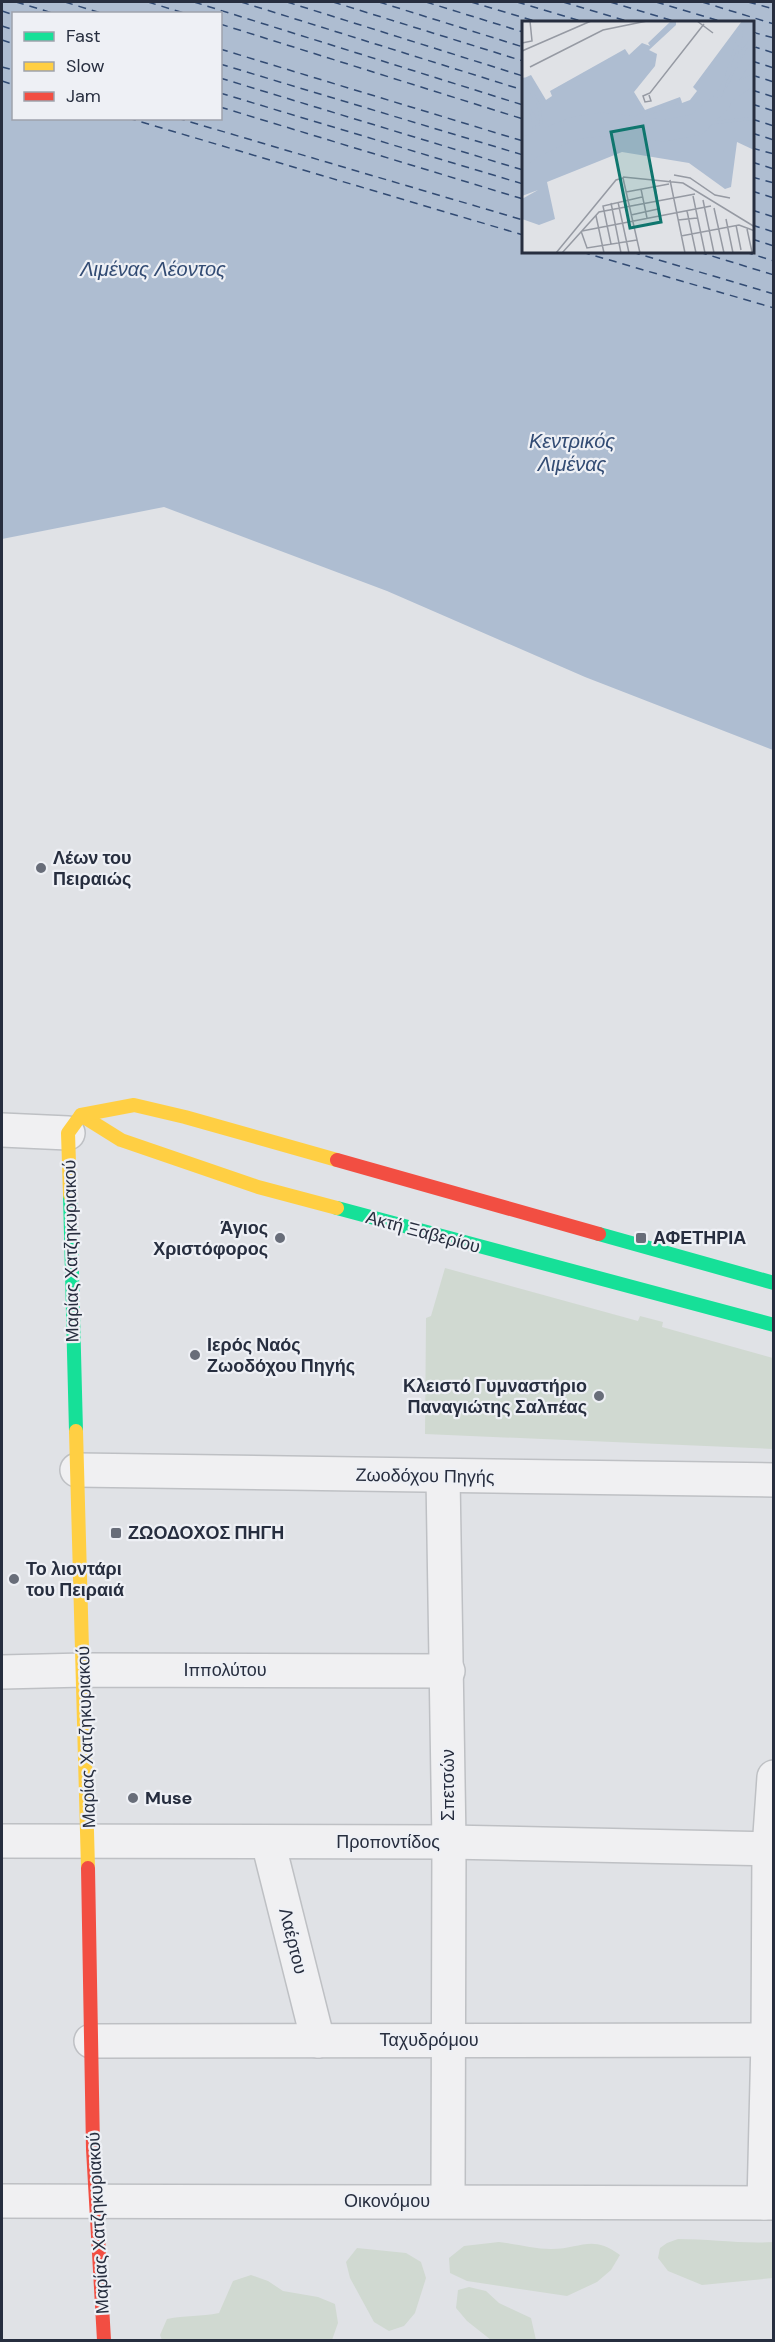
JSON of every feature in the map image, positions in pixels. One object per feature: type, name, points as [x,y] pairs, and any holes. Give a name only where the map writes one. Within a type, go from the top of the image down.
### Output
[{"type":"main road","points":[[75,1124],[134,1105],[185,1117],[774,1283]]},
{"type":"main road","name":"Ακτή Ξαβερίου","points":[[75,1124],[258,1187],[774,1325]]},
{"type":"main road","name":"Μαρίας Χατζηκυριακού","points":[[75,1124],[77,1470],[84,1670],[91,2041],[96,2200],[104,2340]]},
{"type":"street","points":[[2,1130],[75,1124]]},
{"type":"street","name":"Ζωοδόχου Πηγής","points":[[77,1470],[774,1480]]},
{"type":"street","name":"Σπετσών","points":[[443,1477],[448,1671],[448,2201]]},
{"type":"street","name":"Ιππολύτου","points":[[2,1672],[84,1670],[448,1671]]},
{"type":"street","points":[[769,2203],[768,2040],[774,1778]]},
{"type":"street","name":"Προποντίδος","points":[[2,1841],[449,1842],[771,1849]]},
{"type":"street","name":"Λαέρτου","points":[[268,1842],[318,2041]]},
{"type":"street","name":"Ταχυδρόμου","points":[[91,2041],[768,2040]]},
{"type":"street","name":"Οικονόμου","points":[[2,2201],[769,2203]]},
{"type":"shaded area","name":"Κλειστό Γυμναστήριο Παναγιώτης Σαλπέας","points":[[445,1268],[638,1321],[640,1316],[663,1322],[662,1327],[773,1358],[773,1449],[425,1434],[426,1318],[431,1316]]},
{"type":"shaded area","points":[[678,2239],[773,2242],[773,2278],[702,2285],[668,2271],[658,2258],[660,2248]]},
{"type":"shaded area","points":[[499,2242],[551,2249],[594,2244],[601,2245],[620,2255],[611,2270],[597,2282],[567,2296],[467,2281],[450,2273],[449,2258],[464,2246]]},
{"type":"shaded area","points":[[357,2248],[406,2253],[421,2262],[426,2278],[415,2313],[404,2326],[389,2331],[374,2322],[350,2278],[346,2262]]},
{"type":"shaded area","points":[[251,2275],[268,2281],[283,2291],[318,2297],[335,2304],[338,2323],[332,2340],[162,2340],[160,2335],[167,2319],[219,2313],[233,2281]]},
{"type":"shaded area","points":[[469,2287],[486,2291],[499,2303],[531,2318],[536,2340],[491,2340],[467,2321],[456,2308],[458,2290]]},
{"type":"water","points":[[2,2],[773,2],[773,750],[585,677],[387,591],[164,507],[2,539]]},
{"type":"ferry route","points":[[16,2],[49,12]]},
{"type":"ferry route","points":[[65,2],[98,12]]},
{"type":"ferry route","points":[[148,2],[180,12]]},
{"type":"ferry route","points":[[194,2],[522,105]]},
{"type":"ferry route","points":[[241,2],[522,90]]},
{"type":"ferry route","points":[[287,2],[522,76]]},
{"type":"ferry route","points":[[333,2],[522,61]]},
{"type":"ferry route","points":[[379,2],[522,47]]},
{"type":"ferry route","points":[[426,2],[522,32]]},
{"type":"ferry route","points":[[471,2],[535,21]]},
{"type":"ferry route","points":[[517,2],[581,21]]},
{"type":"ferry route","points":[[563,2],[627,21]]},
{"type":"ferry route","points":[[610,2],[674,21]]},
{"type":"ferry route","points":[[656,2],[720,21]]},
{"type":"ferry route","points":[[702,2],[774,24]]},
{"type":"ferry route","points":[[748,2],[774,9]]},
{"type":"ferry route","points":[[2,11],[12,14]]},
{"type":"ferry route","points":[[222,25],[522,119]]},
{"type":"ferry route","points":[[2,26],[12,29]]},
{"type":"ferry route","points":[[754,33],[774,38]]},
{"type":"ferry route","points":[[2,40],[12,43]]},
{"type":"ferry route","points":[[754,47],[774,53]]},
{"type":"ferry route","points":[[222,50],[522,141]]},
{"type":"ferry route","points":[[754,62],[774,68]]},
{"type":"ferry route","points":[[222,65],[522,155]]},
{"type":"ferry route","points":[[2,67],[12,70]]},
{"type":"ferry route","points":[[754,76],[774,82]]},
{"type":"ferry route","points":[[222,79],[522,170]]},
{"type":"ferry route","points":[[2,81],[12,84]]},
{"type":"ferry route","points":[[754,91],[774,97]]},
{"type":"ferry route","points":[[222,94],[522,184]]},
{"type":"ferry route","points":[[754,105],[774,111]]},
{"type":"ferry route","points":[[222,108],[522,199]]},
{"type":"ferry route","points":[[135,120],[522,235]]},
{"type":"ferry route","points":[[184,120],[522,220]]},
{"type":"ferry route","points":[[754,120],[774,126]]},
{"type":"ferry route","points":[[754,134],[774,140]]},
{"type":"ferry route","points":[[754,149],[774,154]]},
{"type":"ferry route","points":[[754,163],[774,169]]},
{"type":"ferry route","points":[[754,178],[774,183]]},
{"type":"ferry route","points":[[754,192],[774,198]]},
{"type":"ferry route","points":[[754,211],[774,217]]},
{"type":"ferry route","points":[[754,226],[774,232]]},
{"type":"ferry route","points":[[754,240],[774,246]]},
{"type":"ferry route","points":[[589,254],[774,308]]},
{"type":"ferry route","points":[[639,254],[774,294]]},
{"type":"ferry route","points":[[706,254],[774,275]]},
{"type":"ferry route","points":[[751,254],[774,261]]},
{"type":"traffic: fast","points":[[70,1195],[76,1431]]},
{"type":"traffic: fast","points":[[337,1208],[774,1325]]},
{"type":"traffic: fast","points":[[599,1234],[774,1283]]},
{"type":"traffic: slow","points":[[70,1195],[68,1133],[81,1115],[134,1105],[337,1160]]},
{"type":"traffic: slow","points":[[81,1115],[121,1140],[258,1187],[337,1208]]},
{"type":"traffic: slow","points":[[76,1431],[88,1868]]},
{"type":"traffic: jam","points":[[337,1160],[599,1234]]},
{"type":"traffic: jam","points":[[88,1868],[93,2149],[104,2340]]},
{"type":"place","name":"Λέων του Πειραιώς","points":[[41,868]]},
{"type":"place","name":"Άγιος Χριστόφορος","points":[[280,1238]]},
{"type":"place","name":"ΑΦΕΤΗΡΙΑ","points":[[641,1238]]},
{"type":"place","name":"Ιερός Ναός Ζωοδόχου Πηγής","points":[[195,1355]]},
{"type":"place","name":"Κλειστό Γυμναστήριο Παναγιώτης Σαλπέας","points":[[599,1396]]},
{"type":"place","name":"ΖΩΟΔΟΧΟΣ ΠΗΓΗ","points":[[116,1533]]},
{"type":"place","name":"Το λιοντάρι του Πειραιά","points":[[14,1579]]},
{"type":"place","name":"Muse","points":[[133,1798]]},
{"type":"water label","name":"Λιμένας Λέοντος","points":[[153,269]]},
{"type":"water label","name":"Κεντρικός Λιμένας","points":[[572,452]]}]
